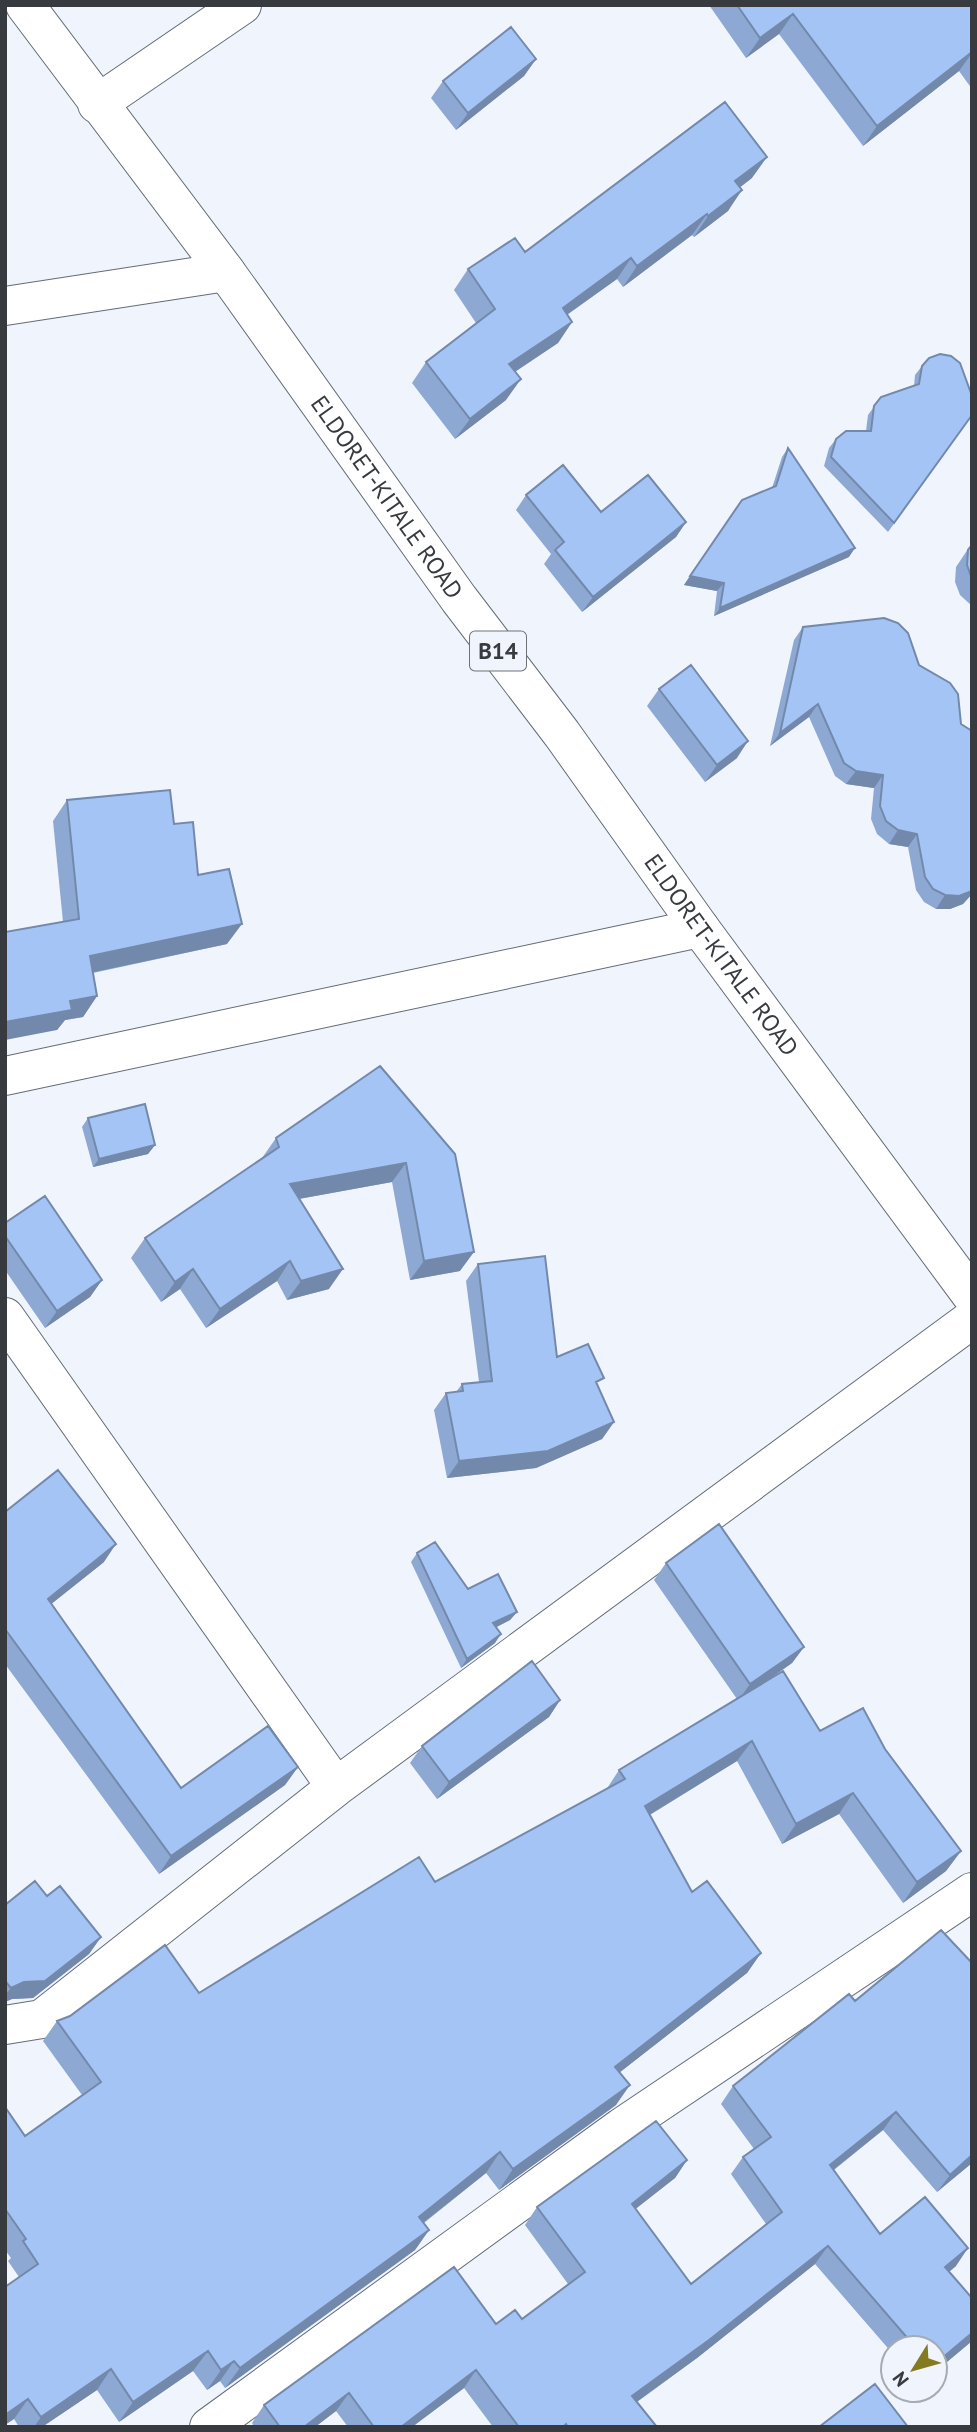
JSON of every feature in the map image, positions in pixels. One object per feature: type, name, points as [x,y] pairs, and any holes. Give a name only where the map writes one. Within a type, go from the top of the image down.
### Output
[{"type":"main road","name":"ELDORET-KITALE ROAD","points":[[24,5],[226,272],[459,599],[562,734],[700,928],[972,1296]]},
{"type":"main road","points":[[97,104],[242,5]]},
{"type":"main road","points":[[5,306],[226,272]]},
{"type":"main road","points":[[5,1076],[700,928]]},
{"type":"main road","points":[[5,1317],[336,1787]]},
{"type":"main road","points":[[5,2025],[42,2019],[336,1787],[972,1319]]},
{"type":"main road","points":[[209,2427],[622,2127],[972,1892]]},
{"type":"building","points":[[737,5],[972,5],[972,52],[877,126],[793,14],[760,38]]},
{"type":"building","points":[[511,27],[536,59],[468,113],[443,81]]},
{"type":"building","points":[[725,102],[767,157],[735,181],[742,190],[637,266],[631,258],[563,308],[572,322],[509,364],[521,379],[470,419],[426,362],[495,309],[468,269],[515,238],[525,252]]},
{"type":"building","points":[[940,354],[951,356],[960,363],[972,396],[972,415],[894,523],[831,457],[836,439],[846,431],[871,431],[874,406],[881,397],[919,384],[922,366],[929,358]]},
{"type":"building","points":[[788,448],[855,548],[720,608],[724,583],[690,576],[742,500],[776,486]]},
{"type":"building","points":[[563,465],[601,512],[648,475],[686,522],[593,597],[555,550],[564,542],[526,495]]},
{"type":"building","points":[[972,545],[972,579],[967,565],[968,550]]},
{"type":"building","points":[[884,618],[898,623],[908,633],[919,665],[950,683],[958,694],[961,724],[972,731],[972,891],[959,896],[945,895],[933,889],[925,877],[917,834],[898,830],[886,821],[880,806],[883,775],[856,771],[844,763],[818,704],[780,733],[803,627]]},
{"type":"building","points":[[691,665],[748,741],[717,765],[659,689]]},
{"type":"building","points":[[170,790],[174,824],[193,822],[198,875],[229,869],[242,924],[90,956],[97,996],[70,1001],[72,1010],[5,1022],[5,932],[79,919],[67,800]]},
{"type":"building","points":[[380,1066],[455,1154],[474,1252],[424,1261],[406,1163],[290,1184],[343,1269],[301,1281],[290,1261],[220,1309],[193,1269],[175,1282],[145,1238],[279,1147],[276,1138]]},
{"type":"building","points":[[145,1104],[155,1145],[99,1159],[88,1118]]},
{"type":"building","points":[[45,1196],[102,1280],[57,1311],[5,1236],[5,1223]]},
{"type":"building","points":[[545,1256],[557,1357],[588,1344],[604,1378],[596,1382],[614,1422],[548,1451],[459,1461],[446,1393],[463,1391],[462,1384],[492,1381],[478,1264]]},
{"type":"building","points":[[58,1470],[116,1544],[48,1599],[181,1788],[268,1726],[298,1767],[171,1856],[5,1629],[5,1512]]},
{"type":"building","points":[[719,1524],[804,1647],[750,1684],[666,1563]]},
{"type":"building","points":[[435,1542],[468,1589],[498,1574],[517,1612],[493,1623],[501,1634],[467,1659],[417,1553]]},
{"type":"building","points":[[532,1661],[560,1700],[449,1782],[422,1746]]},
{"type":"building","points":[[783,1671],[820,1731],[863,1708],[885,1749],[961,1851],[917,1882],[853,1793],[796,1824],[752,1741],[645,1806],[692,1892],[707,1881],[761,1953],[615,2067],[630,2085],[513,2169],[500,2152],[419,2217],[429,2230],[240,2368],[234,2361],[221,2370],[208,2351],[133,2402],[111,2369],[41,2417],[28,2399],[5,2415],[5,2287],[38,2264],[23,2241],[26,2239],[5,2209],[5,2107],[25,2136],[101,2082],[57,2021],[70,2016],[165,1945],[199,1993],[419,1857],[435,1882],[625,1779],[619,1770]]},
{"type":"building","points":[[35,1881],[47,1896],[60,1886],[101,1937],[45,1981],[24,1982],[11,1988],[5,1981],[5,1905]]},
{"type":"building","points":[[941,1930],[972,1963],[972,2155],[950,2175],[896,2112],[830,2165],[880,2234],[925,2197],[968,2248],[945,2267],[972,2298],[972,2333],[949,2352],[949,2334],[904,2334],[828,2246],[709,2340],[632,2396],[657,2427],[568,2427],[566,2424],[563,2427],[519,2427],[476,2370],[401,2427],[374,2427],[349,2393],[304,2427],[280,2427],[264,2405],[454,2267],[496,2324],[515,2310],[522,2319],[585,2272],[537,2207],[656,2121],[687,2160],[632,2204],[691,2284],[782,2212],[743,2157],[771,2137],[733,2086],[849,1994],[855,2001]]},
{"type":"building","points":[[875,2384],[879,2389],[879,2404],[890,2404],[908,2427],[819,2427]]}]
